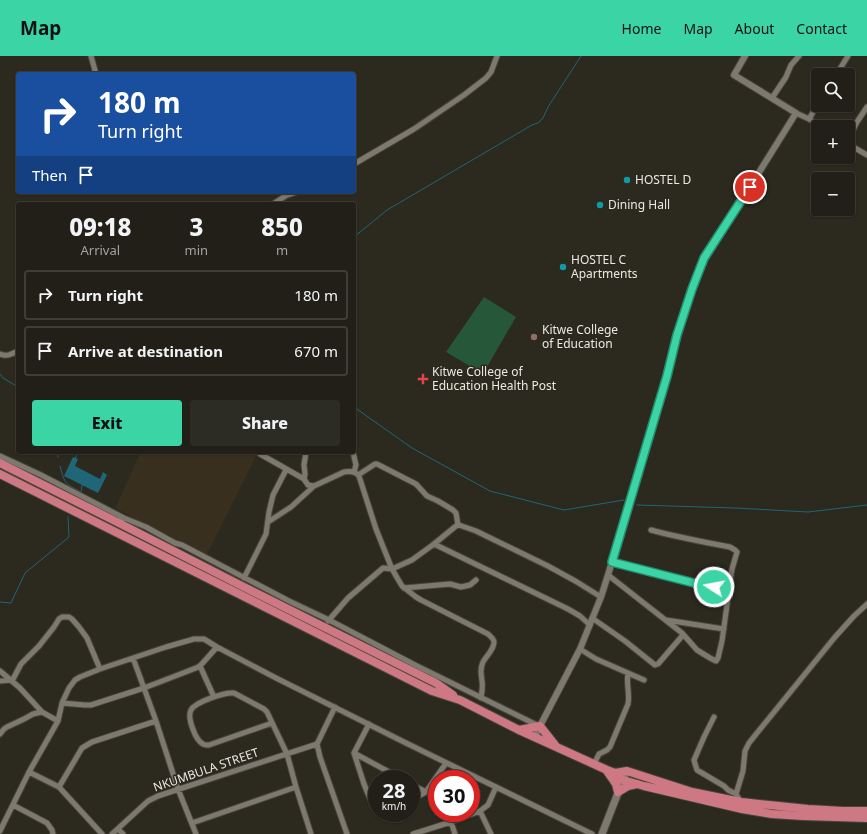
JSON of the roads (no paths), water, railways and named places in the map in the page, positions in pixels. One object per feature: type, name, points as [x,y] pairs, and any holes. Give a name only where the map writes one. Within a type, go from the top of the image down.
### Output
[{"type":"highway","points":[[0,464],[121,520],[240,585],[436,683],[460,700]]},
{"type":"highway","points":[[0,474],[432,690],[460,700],[519,730],[611,772],[623,780],[665,792],[727,806],[772,814],[867,818]]},
{"type":"highway","points":[[519,730],[540,726],[557,748]]},
{"type":"highway","points":[[611,772],[627,771],[692,792],[741,802],[808,809],[867,811]]},
{"type":"highway","points":[[611,772],[618,792],[628,786],[637,784]]},
{"type":"main road","points":[[602,834],[627,771]]},
{"type":"street","points":[[91,56],[95,72]]},
{"type":"street","points":[[356,163],[414,129],[464,96],[491,72],[497,56]]},
{"type":"street","points":[[745,56],[734,75],[796,113],[809,119],[813,112]]},
{"type":"street","points":[[772,98],[786,77],[791,65],[799,56]]},
{"type":"street","points":[[840,68],[848,56]]},
{"type":"street","points":[[855,126],[867,108]]},
{"type":"street","points":[[535,737],[580,648],[601,597],[667,376],[677,335],[704,258],[796,113]]},
{"type":"street","points":[[855,148],[867,155]]},
{"type":"street","points":[[276,202],[292,194]]},
{"type":"street","points":[[0,354],[9,356],[16,352]]},
{"type":"street","points":[[260,454],[304,479],[308,486],[314,486]]},
{"type":"street","points":[[304,479],[306,454]]},
{"type":"street","points":[[354,454],[356,473],[376,530],[392,570],[404,588],[421,600],[488,634],[493,639],[494,643],[492,648],[481,667],[481,698]]},
{"type":"street","points":[[0,456],[41,474],[121,520],[146,527],[417,666],[540,726]]},
{"type":"street","points":[[268,522],[291,507],[314,486],[344,472],[349,471],[356,473],[378,464],[416,484],[427,496],[453,510],[456,513],[458,525]]},
{"type":"street","points":[[244,578],[266,534],[273,495],[286,470]]},
{"type":"street","points":[[325,637],[328,620],[348,598],[382,568],[392,570],[412,560],[458,525]]},
{"type":"street","points":[[458,525],[476,531],[548,566],[601,597]]},
{"type":"street","points":[[608,575],[683,634],[697,650],[716,661],[718,658],[724,629],[732,569],[737,552],[730,546],[651,530]]},
{"type":"street","points":[[434,544],[568,609],[580,616],[590,625]]},
{"type":"street","points":[[612,562],[698,584],[730,590]]},
{"type":"street","points":[[404,588],[450,584],[461,587],[470,585],[476,580]]},
{"type":"street","points":[[736,794],[743,771],[745,750],[749,743],[835,637],[867,604]]},
{"type":"street","points":[[11,681],[20,664],[39,646],[62,617],[69,617],[79,627],[87,638],[100,669]]},
{"type":"street","points":[[592,618],[656,665],[683,634]]},
{"type":"street","points":[[664,619],[724,629]]},
{"type":"street","points":[[0,831],[29,772],[58,721],[62,703],[69,688],[75,680],[100,669],[166,647],[194,639],[204,639],[276,678],[592,834]]},
{"type":"street","points":[[62,703],[85,705],[91,704],[144,688],[200,666],[217,647]]},
{"type":"street","points":[[580,648],[596,659],[644,680]]},
{"type":"street","points":[[133,658],[178,789],[196,834]]},
{"type":"street","points":[[200,666],[214,697]]},
{"type":"street","points":[[0,671],[20,688],[42,712],[58,721]]},
{"type":"street","points":[[594,764],[599,754],[610,747],[628,704],[628,673]]},
{"type":"street","points":[[0,681],[11,681]]},
{"type":"street","points":[[272,723],[209,745],[203,744],[198,740],[192,727],[190,714],[194,707],[226,693],[234,694],[264,709],[267,712],[272,723],[286,754],[311,834]]},
{"type":"street","points":[[335,707],[317,744],[320,757],[347,834]]},
{"type":"street","points":[[0,734],[7,727],[33,714],[42,712]]},
{"type":"street","points":[[714,717],[694,760],[696,767],[698,770],[736,794],[741,802]]},
{"type":"street","points":[[59,787],[82,748],[92,742],[156,722]]},
{"type":"street","points":[[368,794],[354,753],[369,724]]},
{"type":"street","name":"NKUMBULA STREET","points":[[112,834],[148,801],[158,796],[317,744]]},
{"type":"street","points":[[354,753],[385,770]]},
{"type":"street","points":[[420,795],[426,792],[446,763]]},
{"type":"street","points":[[29,772],[59,787],[102,834]]},
{"type":"street","points":[[192,822],[296,786]]},
{"type":"street","points":[[491,834],[480,811],[488,805],[496,787]]},
{"type":"street","points":[[420,789],[426,792]]},
{"type":"street","points":[[13,805],[47,823],[53,834]]},
{"type":"street","points":[[0,817],[6,820]]},
{"type":"street","points":[[413,834],[422,833],[451,822],[456,834]]},
{"type":"street","points":[[118,829],[123,834]]},
{"type":"water","points":[[73,457],[78,459],[75,466],[100,479],[103,472],[107,475],[98,493],[64,476]]},
{"type":"waterway","points":[[356,235],[387,210],[532,125],[538,123],[543,118],[548,107],[581,56]]},
{"type":"waterway","points":[[0,374],[3,378],[16,386]]},
{"type":"waterway","points":[[356,408],[412,448],[490,491],[564,510],[624,500]]},
{"type":"waterway","points":[[75,459],[77,454]]},
{"type":"waterway","points":[[60,466],[66,483],[81,492],[82,485]]},
{"type":"waterway","points":[[637,505],[808,512],[867,505]]},
{"type":"waterway","points":[[0,602],[11,603],[25,573],[69,537],[68,517]]},
{"type":"place","name":"HOSTEL D","points":[[627,180]]},
{"type":"place","name":"Dining Hall","points":[[600,205]]},
{"type":"place","name":"HOSTEL C Apartments","points":[[563,267]]},
{"type":"place","name":"Kitwe College of Education","points":[[534,337]]},
{"type":"place","name":"Kitwe College of Education Health Post","points":[[423,379]]}]
